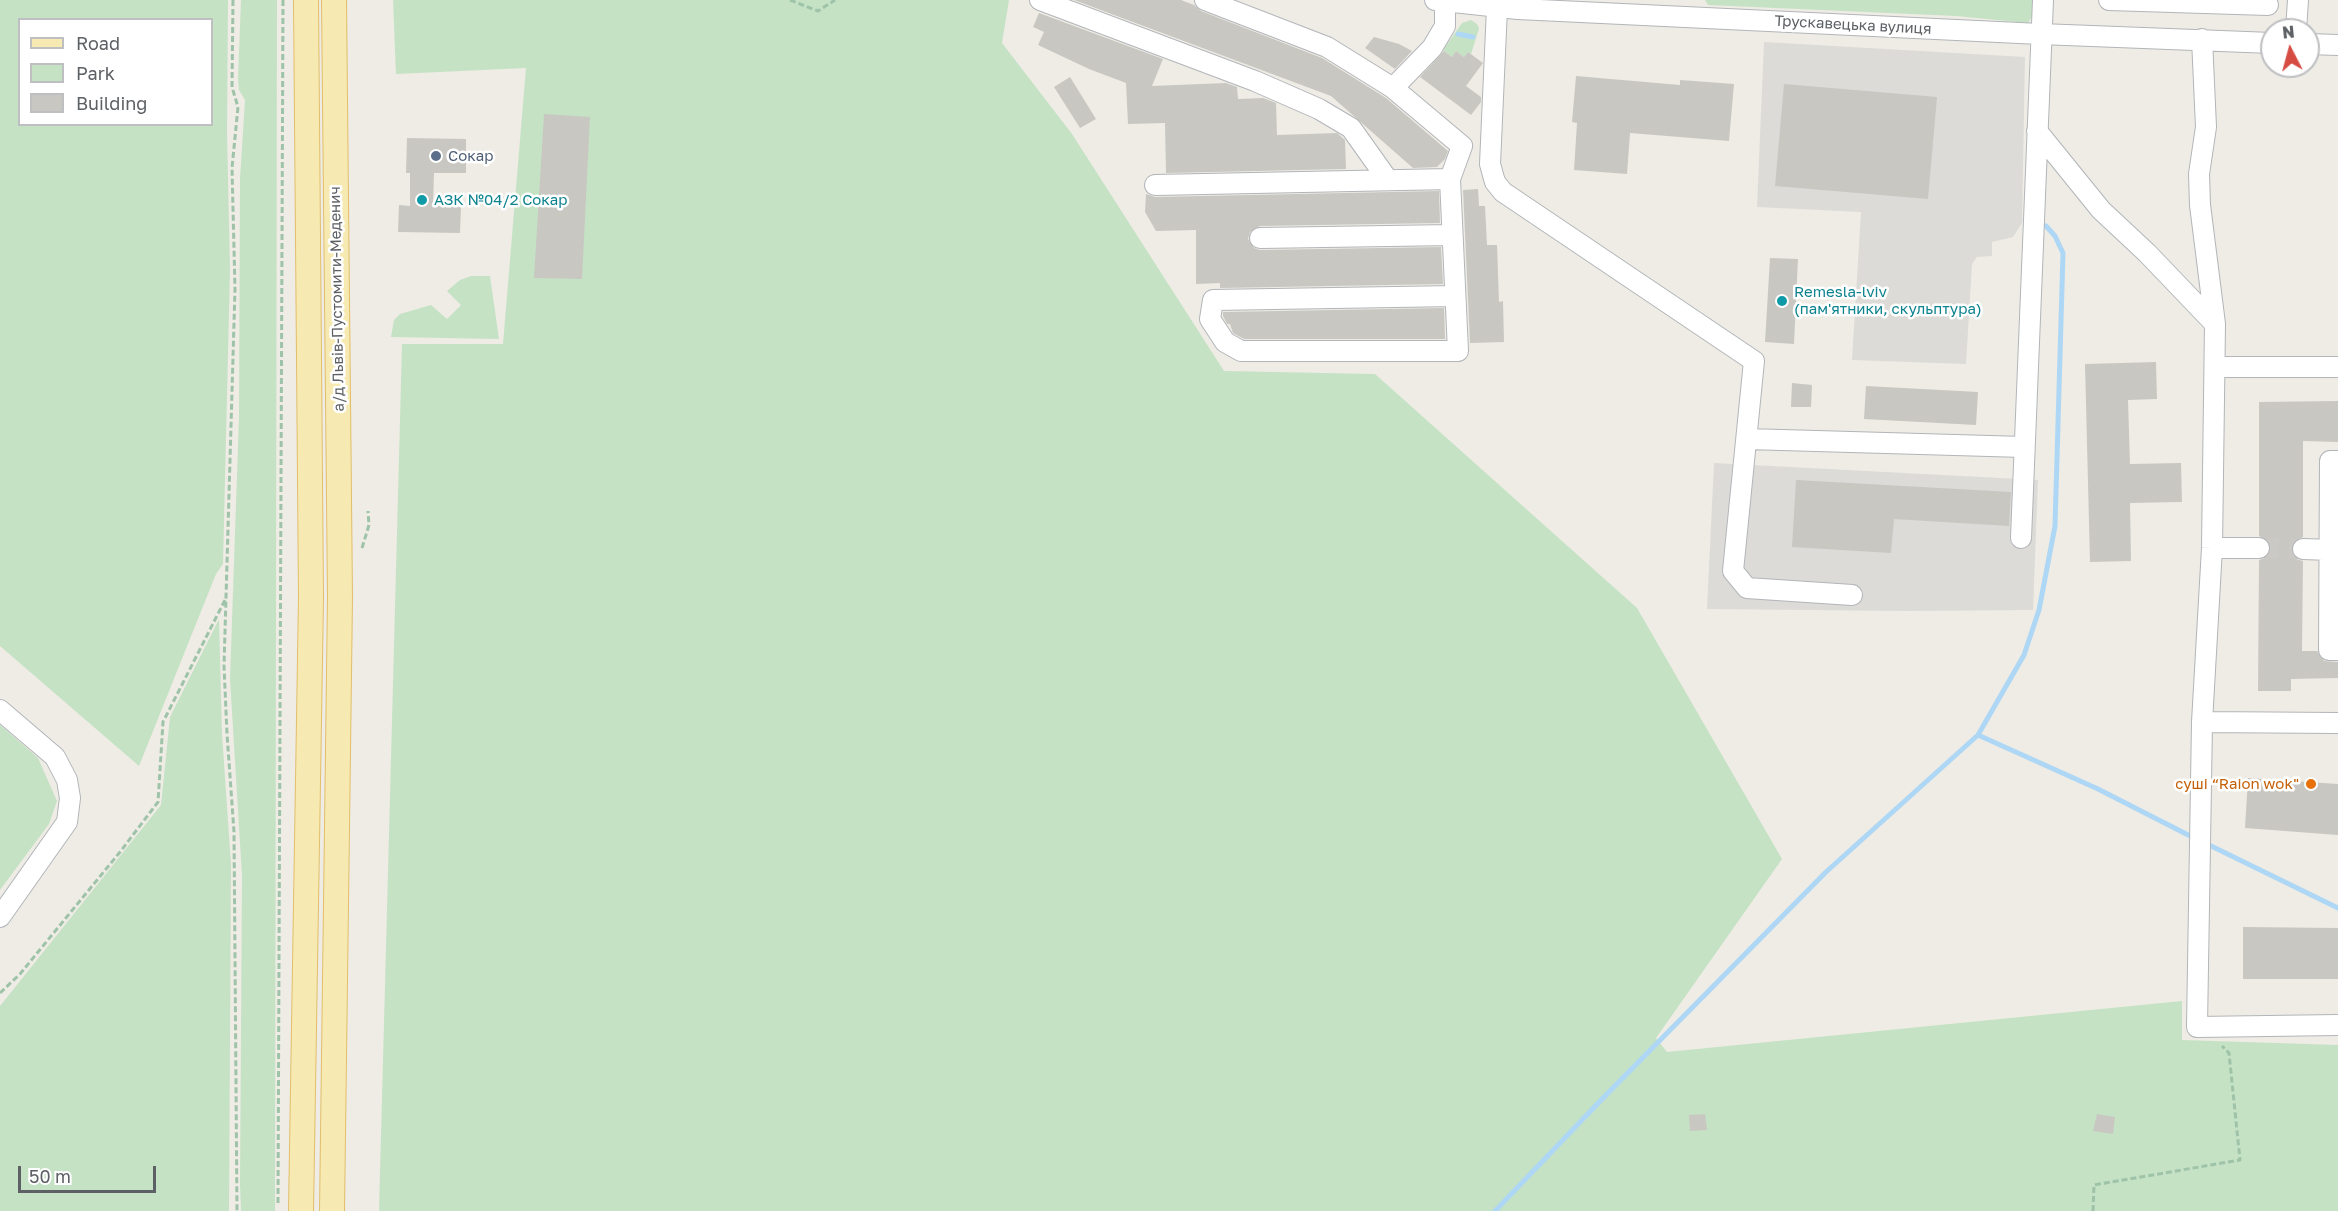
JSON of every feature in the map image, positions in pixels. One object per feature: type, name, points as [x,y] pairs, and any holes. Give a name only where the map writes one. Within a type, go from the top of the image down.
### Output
[{"type":"main road","points":[[301,1211],[311,597],[306,0]]},
{"type":"main road","name":"а/д Львів-Пустомити-Меденич","points":[[332,1211],[340,597],[334,0]]},
{"type":"street","points":[[1040,0],[1256,81],[1319,109],[1351,128],[1388,180]]},
{"type":"street","points":[[1205,0],[1327,47],[1393,88],[1462,146],[1450,179],[1458,351],[1241,351],[1225,342],[1210,319],[1213,300],[1455,296]]},
{"type":"street","points":[[2021,538],[2043,0]]},
{"type":"street","points":[[2109,0],[2268,5]]},
{"type":"street","points":[[2297,18],[2298,0]]},
{"type":"street","points":[[1393,88],[1432,48],[1445,26],[1440,1]]},
{"type":"street","name":"Трускавецька вулиця","points":[[1440,1],[1497,8],[1687,9],[2040,34],[2260,42]]},
{"type":"street","points":[[1497,8],[1490,164],[1495,182],[1503,192],[1754,361],[1733,571],[1747,588],[1852,595]]},
{"type":"street","points":[[2202,39],[2206,127],[2199,174],[2200,205],[2215,324],[2216,367],[2212,549],[2202,722],[2197,1027],[2338,1025]]},
{"type":"street","points":[[2320,44],[2338,45]]},
{"type":"street","points":[[2037,131],[2100,210],[2147,253],[2215,324]]},
{"type":"street","points":[[1155,185],[1450,179]]},
{"type":"street","points":[[1260,238],[1452,235]]},
{"type":"street","points":[[2216,367],[2338,367]]},
{"type":"street","points":[[1747,439],[2024,447]]},
{"type":"street","points":[[2338,461],[2330,461],[2329,650],[2338,650]]},
{"type":"street","points":[[2212,549],[2259,548]]},
{"type":"street","points":[[2303,549],[2331,550]]},
{"type":"street","points":[[0,710],[55,757],[67,780],[70,798],[67,822],[0,917]]},
{"type":"street","points":[[2202,722],[2338,723]]},
{"type":"path","points":[[233,0],[232,87],[238,106],[232,168],[235,290],[224,666],[234,832],[237,963],[235,1128],[237,1211]]},
{"type":"path","points":[[278,1211],[283,0]]},
{"type":"path","points":[[790,0],[818,11],[835,0]]},
{"type":"path","points":[[0,993],[20,974],[158,802],[163,722],[226,596]]},
{"type":"path","points":[[2093,1211],[2094,1185],[2240,1160],[2229,1053],[2215,1040]]},
{"type":"shaded area","points":[[1764,42],[2025,57],[2022,223],[2013,237],[1992,242],[1992,256],[1977,257],[1972,264],[1966,364],[1852,360],[1861,212],[1757,207]]},
{"type":"shaded area","points":[[1714,463],[2038,480],[2033,610],[1707,609]]},
{"type":"green space","points":[[0,0],[228,0],[227,132],[230,270],[223,564],[216,574],[139,766],[0,646]]},
{"type":"green space","points":[[241,0],[277,0],[275,1211],[241,1211],[240,1185],[242,876],[230,679],[239,417],[240,179],[245,100],[239,90],[238,79]]},
{"type":"green space","points":[[393,0],[1009,0],[1002,43],[1072,134],[1224,371],[1375,374],[1637,608],[1782,859],[1656,1038],[1667,1052],[2182,1001],[2182,1040],[2338,1045],[2338,1211],[379,1211],[402,344],[503,344],[526,68],[396,74]]},
{"type":"green space","points":[[1705,0],[2042,0],[2028,23],[1956,16],[1708,5]]},
{"type":"green space","points":[[1471,20],[1477,24],[1479,29],[1471,54],[1468,52],[1464,57],[1456,51],[1452,57],[1443,50],[1462,23]]},
{"type":"green space","points":[[471,276],[490,276],[499,339],[391,337],[394,320],[400,314],[431,305],[447,319],[461,305],[447,291],[460,280]]},
{"type":"green space","points":[[219,619],[222,734],[231,864],[229,1211],[0,1211],[0,1006],[161,805],[170,717]]},
{"type":"green space","points":[[0,725],[38,758],[57,801],[49,824],[0,890]]},
{"type":"building","points":[[1074,0],[1181,0],[1194,5],[1201,11],[1322,58],[1386,98],[1448,151],[1445,159],[1437,167],[1413,168],[1331,96]]},
{"type":"building","points":[[1039,13],[1163,59],[1152,86],[1226,83],[1237,87],[1238,99],[1263,98],[1276,103],[1277,135],[1337,133],[1345,140],[1346,169],[1166,173],[1165,123],[1128,124],[1126,83],[1089,69],[1038,45],[1044,32],[1033,27]]},
{"type":"building","points":[[1374,37],[1399,44],[1412,51],[1395,69],[1365,48]]},
{"type":"building","points":[[1444,51],[1452,57],[1456,51],[1464,57],[1468,52],[1483,63],[1466,86],[1481,97],[1481,102],[1471,115],[1420,77]]},
{"type":"building","points":[[1576,76],[1680,85],[1680,80],[1734,84],[1729,141],[1630,133],[1627,174],[1574,170],[1577,123],[1572,122]]},
{"type":"building","points":[[1070,77],[1096,119],[1080,128],[1054,87]]},
{"type":"building","points":[[1784,84],[1937,97],[1928,199],[1775,186]]},
{"type":"building","points":[[544,114],[590,117],[582,279],[534,278]]},
{"type":"building","points":[[407,138],[466,139],[466,173],[434,173],[433,206],[461,207],[460,233],[398,232],[399,205],[410,206],[410,173],[406,173]]},
{"type":"building","points":[[1478,189],[1479,206],[1485,206],[1487,245],[1497,245],[1499,302],[1503,301],[1504,342],[1470,343],[1463,190]]},
{"type":"building","points":[[1439,191],[1440,223],[1260,226],[1250,232],[1248,239],[1254,248],[1260,250],[1441,247],[1443,284],[1220,288],[1220,283],[1196,284],[1196,230],[1156,231],[1145,212],[1146,194],[1155,197]]},
{"type":"building","name":"Remesla-lviv (пам'ятники, скульптура)","points":[[1770,258],[1798,259],[1794,344],[1765,342]]},
{"type":"building","points":[[1444,308],[1445,339],[1244,339],[1233,333],[1230,324],[1227,324],[1223,316],[1223,312]]},
{"type":"building","points":[[2156,362],[2157,399],[2128,400],[2130,464],[2181,463],[2182,502],[2130,503],[2131,561],[2090,562],[2085,364]]},
{"type":"building","points":[[1792,383],[1812,385],[1811,407],[1791,407]]},
{"type":"building","points":[[1866,386],[1978,392],[1976,425],[1864,419]]},
{"type":"building","points":[[2338,401],[2338,442],[2303,441],[2303,537],[2293,542],[2291,549],[2296,559],[2303,561],[2302,651],[2317,651],[2324,661],[2338,662],[2338,678],[2291,679],[2291,691],[2258,691],[2259,560],[2265,558],[2271,549],[2269,542],[2259,536],[2259,402]]},
{"type":"building","points":[[1796,480],[2011,492],[2009,526],[1894,519],[1891,553],[1792,547]]},
{"type":"building","points":[[2248,778],[2338,784],[2338,835],[2245,828]]},
{"type":"building","points":[[2243,927],[2338,928],[2338,979],[2243,979]]},
{"type":"building","points":[[1705,1114],[1707,1130],[1690,1131],[1689,1115]]},
{"type":"building","points":[[2097,1114],[2115,1117],[2113,1134],[2093,1131]]},
{"type":"waterway","points":[[1458,34],[1473,37]]},
{"type":"waterway","points":[[1495,1211],[1826,872],[1978,735],[2024,655],[2039,610],[2055,526],[2063,253],[2055,236],[2046,226]]},
{"type":"waterway","points":[[1978,735],[2098,789],[2196,839]]},
{"type":"waterway","points":[[2205,843],[2338,908]]},
{"type":"tunnel","points":[[2259,548],[2303,549]]},
{"type":"place","name":"Сокар","points":[[436,156]]},
{"type":"place","name":"АЗК №04/2 Сокар","points":[[422,200]]},
{"type":"place","name":"Remesla-lviv (пам'ятники, скульптура)","points":[[1782,301]]},
{"type":"place","name":"суші “Raion wok\"","points":[[2311,784]]}]
